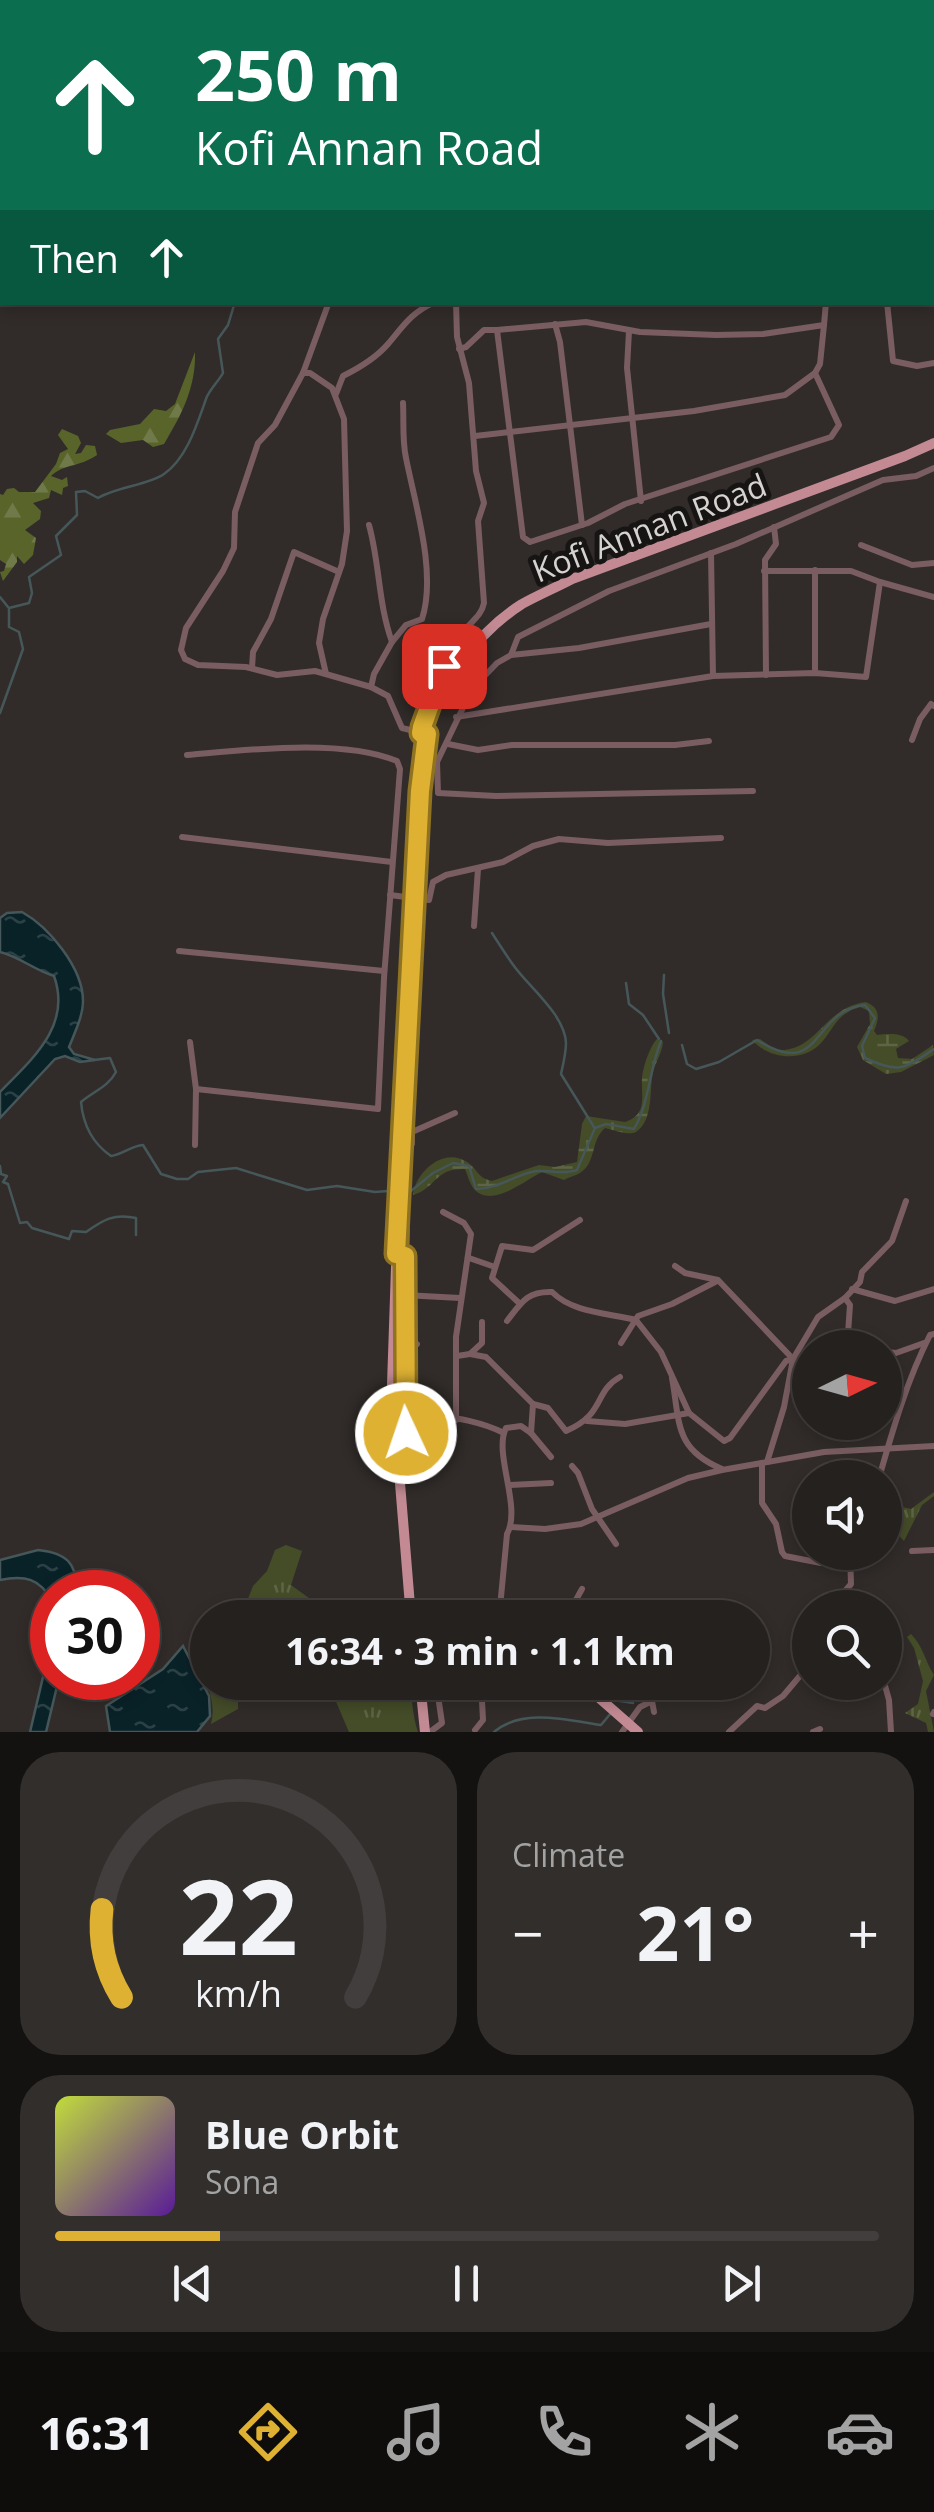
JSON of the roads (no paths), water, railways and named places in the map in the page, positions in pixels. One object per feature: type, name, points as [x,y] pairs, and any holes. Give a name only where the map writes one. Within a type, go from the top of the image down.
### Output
[{"type":"main road","name":"Kofi Annan Road","points":[[409,1600],[400,1434],[392,1386],[400,1255],[400,1150],[424,733],[442,693],[489,631],[521,605],[572,580],[934,442]]},
{"type":"main road","points":[[423,1700],[428,1732]]},
{"type":"main road","points":[[604,1700],[638,1732]]},
{"type":"street","points":[[328,305],[303,373],[275,425],[258,444],[235,512],[234,548],[181,639],[182,655],[193,664],[252,668],[277,675],[315,671],[371,686],[388,696],[402,728],[424,733],[436,681],[460,636],[484,603],[478,521],[484,502],[476,471],[468,377],[458,350],[456,305]]},
{"type":"street","points":[[336,395],[342,376],[364,366],[413,313],[429,305]]},
{"type":"street","points":[[475,436],[694,412],[785,394],[816,373],[826,305]]},
{"type":"street","points":[[887,305],[894,361],[917,366],[934,362]]},
{"type":"street","points":[[458,350],[484,330],[555,324],[586,322],[629,331],[716,335],[763,334],[824,325]]},
{"type":"street","points":[[555,324],[582,525]]},
{"type":"street","points":[[497,330],[523,537],[530,542],[582,525],[624,504],[832,437],[840,426],[816,373]]},
{"type":"street","points":[[629,331],[627,368],[641,500]]},
{"type":"street","points":[[303,373],[323,380],[336,395],[344,419],[347,531],[340,572],[319,643],[326,675]]},
{"type":"street","points":[[371,686],[392,642],[409,623],[422,619],[428,598],[419,518],[405,454],[403,403]]},
{"type":"street","points":[[511,656],[518,637],[609,591],[711,553],[883,480],[916,476],[934,468]]},
{"type":"street","points":[[369,524],[380,569],[376,581],[381,607],[392,642]]},
{"type":"street","points":[[766,675],[764,560],[776,544],[774,527]]},
{"type":"street","points":[[861,546],[912,565],[934,563]]},
{"type":"street","points":[[252,668],[253,652],[271,619],[294,552],[340,572]]},
{"type":"street","points":[[711,553],[713,676]]},
{"type":"street","points":[[764,570],[851,570],[934,597]]},
{"type":"street","points":[[815,570],[816,673]]},
{"type":"street","points":[[456,717],[713,676],[816,673],[866,677],[880,582]]},
{"type":"street","points":[[711,624],[511,656],[484,674],[456,717],[438,762],[438,793],[496,796],[753,792]]},
{"type":"street","points":[[912,740],[920,719],[931,704],[934,706]]},
{"type":"street","points":[[448,744],[478,750],[709,741]]},
{"type":"street","points":[[187,756],[336,750],[381,754],[397,761],[400,769],[378,1108],[196,1089]]},
{"type":"street","points":[[423,761],[438,762]]},
{"type":"street","points":[[182,837],[392,862]]},
{"type":"street","points":[[390,895],[429,900],[433,882],[446,875],[503,862],[533,846],[559,839],[608,843],[721,838]]},
{"type":"street","points":[[474,926],[478,869]]},
{"type":"street","points":[[462,873],[475,884]]},
{"type":"street","points":[[179,951],[384,971]]},
{"type":"street","points":[[190,1042],[196,1089],[195,1145]]},
{"type":"street","points":[[400,1150],[412,1144],[412,1132],[420,1125],[455,1113]]},
{"type":"street","points":[[810,1330],[818,1317],[860,1282],[862,1272],[892,1241],[906,1201]]},
{"type":"street","points":[[444,1212],[467,1226],[471,1234],[460,1298],[456,1420]]},
{"type":"street","points":[[518,1302],[492,1278],[502,1246],[533,1250],[580,1220]]},
{"type":"street","points":[[407,1230],[400,1255],[404,1295],[400,1434],[434,1420],[484,1424],[504,1433]]},
{"type":"street","points":[[469,1258],[495,1267]]},
{"type":"street","points":[[675,1266],[685,1274],[718,1280],[792,1358]]},
{"type":"street","points":[[621,1343],[636,1320],[718,1280]]},
{"type":"street","points":[[852,1289],[895,1300],[934,1289]]},
{"type":"street","points":[[507,1321],[518,1302],[552,1292],[576,1308],[636,1320],[662,1352],[689,1413],[724,1441],[786,1361],[792,1359]]},
{"type":"street","points":[[404,1295],[460,1298]]},
{"type":"street","points":[[845,1298],[850,1305],[848,1330]]},
{"type":"street","points":[[470,1354],[482,1344],[482,1322]]},
{"type":"street","points":[[883,1460],[926,1342],[934,1334]]},
{"type":"street","points":[[404,1340],[417,1344]]},
{"type":"street","points":[[902,1351],[926,1342]]},
{"type":"street","points":[[457,1356],[486,1357],[534,1404],[548,1408],[566,1431],[587,1422],[625,1424],[689,1413]]},
{"type":"street","points":[[792,1364],[784,1407],[764,1462],[762,1503],[776,1524],[782,1552],[792,1557]]},
{"type":"street","points":[[671,1372],[682,1438],[706,1463],[722,1470]]},
{"type":"street","points":[[587,1422],[608,1386],[620,1377]]},
{"type":"street","points":[[531,1432],[534,1404]]},
{"type":"street","points":[[501,1600],[511,1527],[506,1428],[520,1426],[531,1432],[551,1457]]},
{"type":"street","points":[[511,1527],[568,1527],[688,1478],[722,1470],[886,1446],[934,1446]]},
{"type":"street","points":[[572,1466],[616,1544]]},
{"type":"street","points":[[510,1484],[551,1482]]},
{"type":"street","points":[[912,1550],[934,1550]]},
{"type":"street","points":[[576,1600],[582,1589]]},
{"type":"street","points":[[729,1732],[758,1706],[766,1708],[792,1685]]},
{"type":"street","points":[[428,1732],[442,1723],[439,1700]]},
{"type":"street","points":[[475,1730],[483,1720],[482,1700]]},
{"type":"street","points":[[889,1700],[890,1732]]},
{"type":"street","points":[[622,1732],[649,1702],[654,1703],[654,1712]]},
{"type":"water","points":[[22,912],[53,938],[71,962],[83,1007],[69,1047],[74,1054],[95,1060],[80,1062],[65,1056],[55,1059],[0,1118],[0,1092],[36,1054],[58,1011],[54,976],[0,952],[0,918]]},
{"type":"water","points":[[38,1550],[63,1557],[73,1570],[30,1570],[30,1580],[0,1580],[0,1560]]},
{"type":"water","points":[[183,1646],[190,1659],[190,1700],[209,1700],[210,1716],[197,1732],[110,1732],[106,1706],[115,1700],[160,1700],[163,1669]]},
{"type":"water","points":[[38,1700],[54,1700],[46,1732],[30,1732]]},
{"type":"waterway","points":[[0,713],[23,649],[19,632],[9,627],[9,608],[29,603],[29,577],[61,555],[56,536],[77,515],[76,492],[85,491],[98,498],[158,478],[179,459],[207,396],[223,373],[218,339],[228,325],[234,305]]},
{"type":"waterway","points":[[0,597],[8,607]]},
{"type":"waterway","points":[[492,933],[560,1022],[566,1043],[561,1074],[594,1127]]},
{"type":"waterway","points":[[664,975],[669,1033]]},
{"type":"waterway","points":[[626,983],[629,1004],[643,1015],[659,1039]]},
{"type":"waterway","points":[[682,1045],[687,1064],[696,1069],[719,1062],[757,1040],[778,1051],[794,1053],[806,1049],[835,1018],[865,1005],[875,1018],[862,1046],[865,1058],[901,1067],[934,1049]]},
{"type":"waterway","points":[[411,1191],[453,1163],[469,1166],[476,1189],[537,1171],[577,1170],[595,1128],[606,1124],[634,1129],[661,1041]]},
{"type":"waterway","points":[[94,1060],[110,1058],[116,1072],[81,1102],[82,1110],[94,1139],[111,1156],[143,1145],[161,1174],[177,1179],[188,1179],[198,1172],[236,1168],[307,1190],[337,1186],[388,1191]]},
{"type":"waterway","points":[[0,1166],[1,1174],[7,1176],[3,1182],[8,1184],[20,1223],[27,1222],[32,1228],[69,1239],[72,1231],[86,1232],[121,1216],[136,1218],[136,1235]]},
{"type":"waterway","points":[[620,1701],[633,1703]]},
{"type":"waterway","points":[[494,1732],[531,1718],[601,1725],[611,1713]]}]
